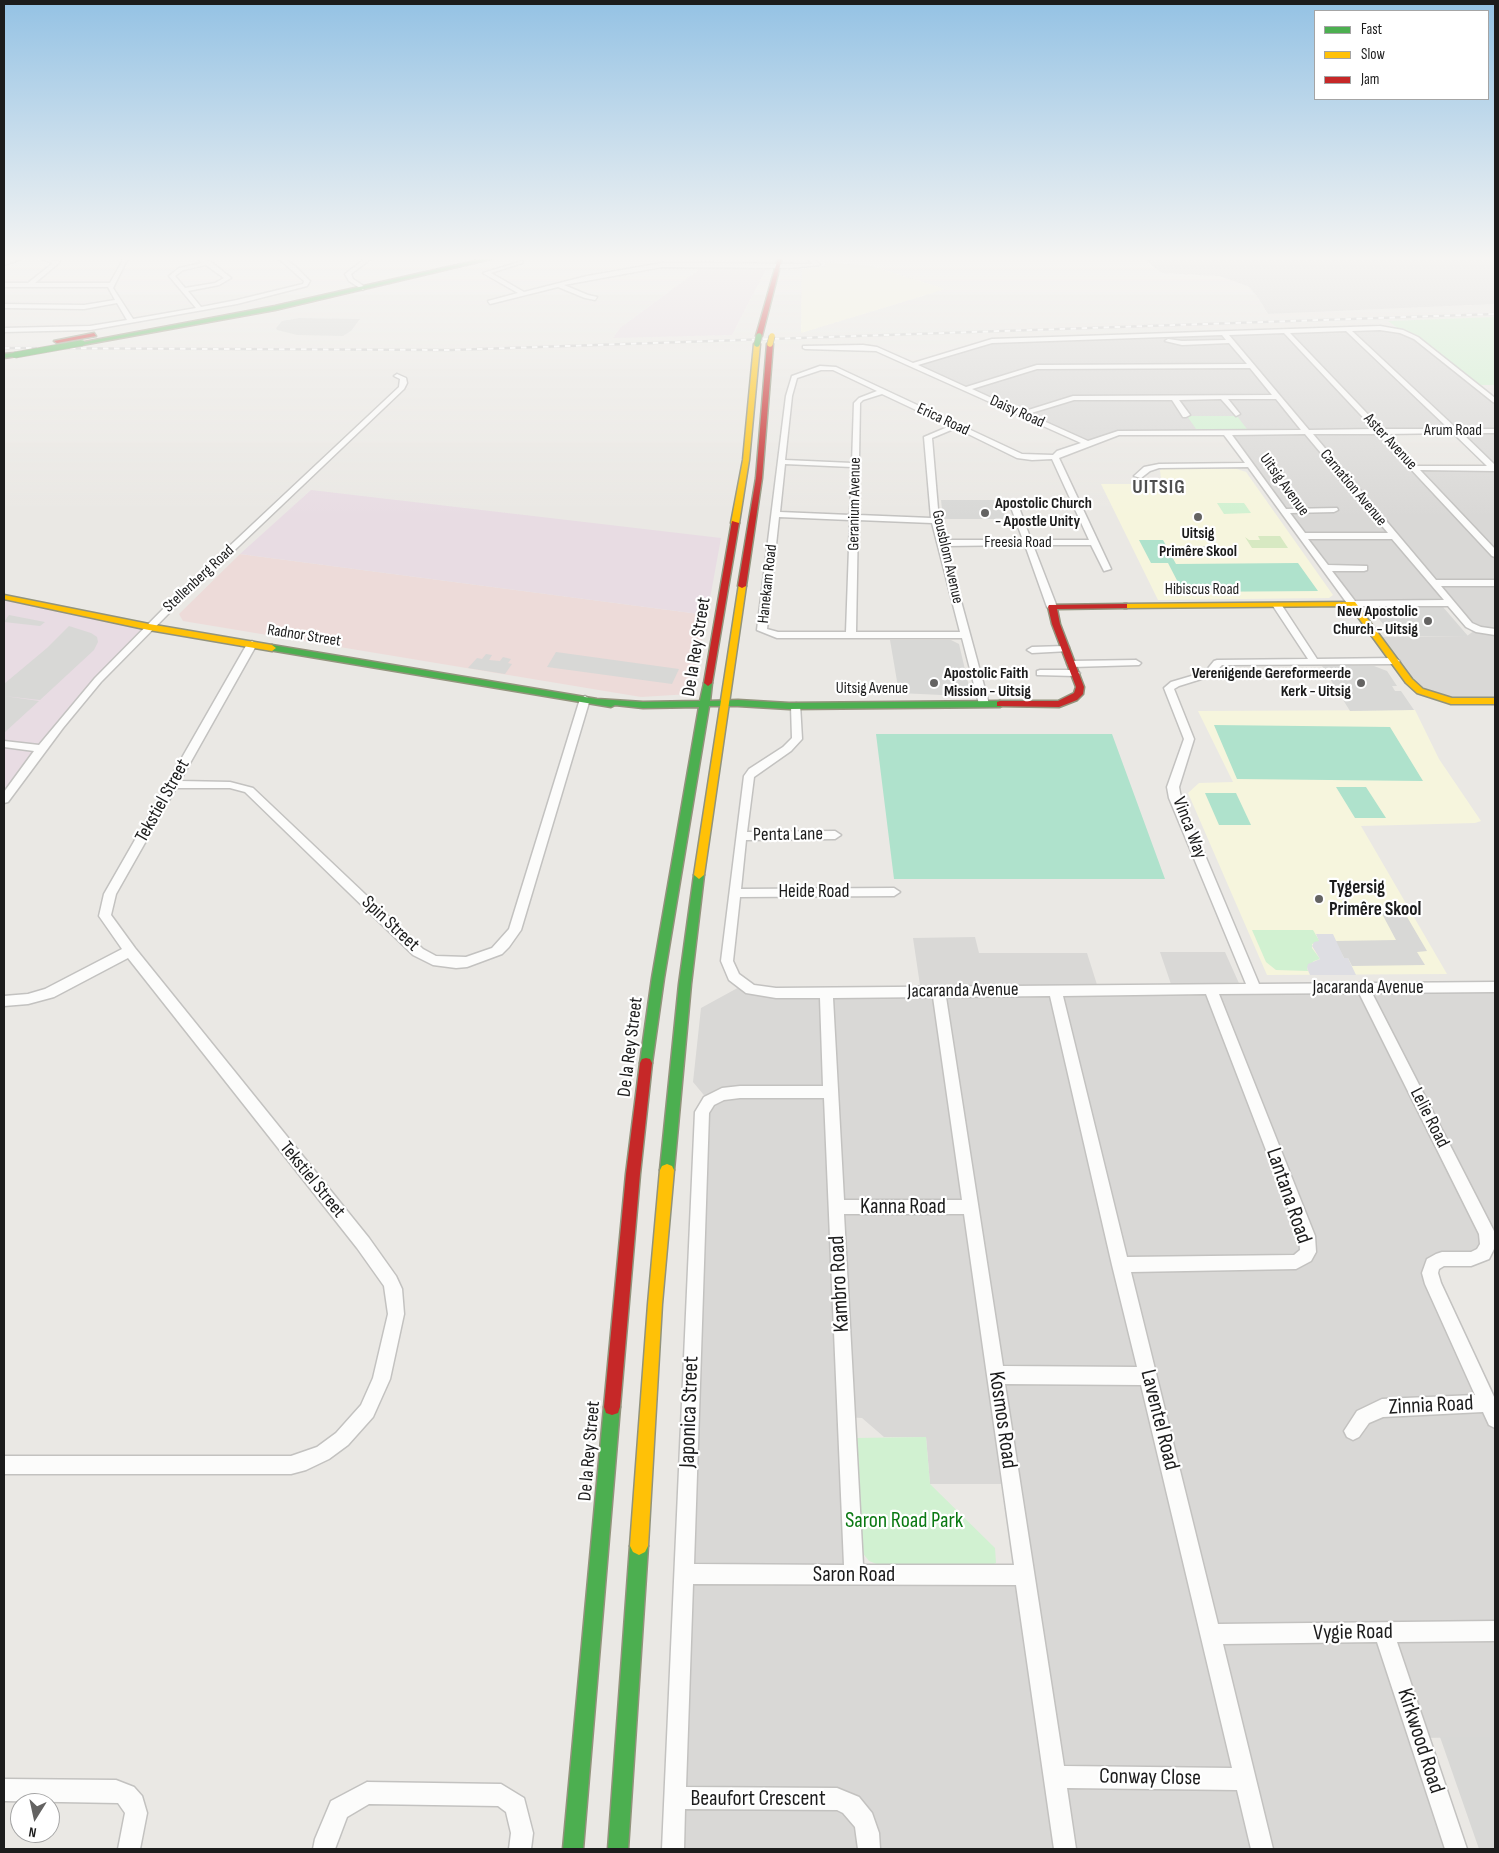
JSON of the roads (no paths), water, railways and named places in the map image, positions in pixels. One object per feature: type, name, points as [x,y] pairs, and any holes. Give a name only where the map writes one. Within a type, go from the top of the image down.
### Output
[{"type":"main road","points":[[7,354],[44,344]]},
{"type":"main road","points":[[7,354],[72,344]]},
{"type":"main road","name":"De la Rey Street","points":[[573,1849],[633,1174],[658,978],[746,460],[758,344]]},
{"type":"main road","name":"De la Rey Street","points":[[618,1849],[655,1304],[676,1067],[687,964],[723,709],[760,471],[771,344]]},
{"type":"main road","name":"Radnor Street","points":[[4,597],[149,627],[600,701],[658,713],[704,709]]},
{"type":"main road","name":"Uitsig Avenue","points":[[1352,604],[1412,684],[1426,694],[1451,701],[1495,701]]},
{"type":"main road","name":"Hibiscus Road","points":[[1052,607],[1352,604]]},
{"type":"main road","name":"Uitsig Avenue","points":[[704,709],[793,706],[1048,704],[1069,701],[1080,690],[1052,607]]},
{"type":"street","points":[[912,365],[980,344]]},
{"type":"street","name":"Carnation Avenue","points":[[1233,344],[1449,603],[1469,625],[1479,630],[1492,632]]},
{"type":"street","name":"Aster Avenue","points":[[1298,344],[1495,554]]},
{"type":"street","points":[[1364,344],[1495,468]]},
{"type":"street","points":[[1424,344],[1456,368],[1495,401]]},
{"type":"street","name":"Daisy Road","points":[[805,347],[873,348],[1086,443]]},
{"type":"street","points":[[966,389],[1035,367],[1251,366]]},
{"type":"street","name":"Hanekam Road","points":[[834,368],[820,368],[794,377],[789,396],[762,630],[769,634],[777,635],[966,635]]},
{"type":"street","name":"Erica Road","points":[[834,368],[1020,456],[1032,458],[1055,457]]},
{"type":"street","name":"Stellenberg Road","points":[[4,799],[41,749],[98,680],[149,627],[402,388],[403,378],[397,376]]},
{"type":"street","name":"Geranium Avenue","points":[[851,635],[858,401],[883,391]]},
{"type":"street","points":[[1022,414],[1073,398],[1277,396]]},
{"type":"street","points":[[1174,397],[1186,415]]},
{"type":"street","points":[[1223,397],[1236,414]]},
{"type":"street","name":"Gousblom Avenue","points":[[956,426],[928,437],[935,521],[984,704]]},
{"type":"street","name":"Arum Road","points":[[1226,432],[1495,431]]},
{"type":"street","points":[[1107,569],[1055,457],[1060,453],[1086,443],[1118,433],[1226,432]]},
{"type":"street","name":"Uitsig Avenue","points":[[1226,432],[1352,604]]},
{"type":"street","points":[[781,462],[856,465]]},
{"type":"street","points":[[1138,476],[1155,466],[1249,465]]},
{"type":"street","points":[[1414,468],[1495,468]]},
{"type":"street","name":"Uitsig Avenue","points":[[1013,502],[1052,607]]},
{"type":"street","points":[[1283,511],[1334,510]]},
{"type":"street","points":[[775,514],[935,521]]},
{"type":"street","points":[[1301,536],[1393,536]]},
{"type":"street","name":"Freesia Road","points":[[942,543],[1094,542]]},
{"type":"street","points":[[1324,568],[1364,568]]},
{"type":"street","points":[[1433,583],[1495,583]]},
{"type":"street","points":[[1352,604],[1449,603]]},
{"type":"street","points":[[1278,606],[1314,661]]},
{"type":"street","name":"Tekstiel Street","points":[[4,1465],[291,1465],[324,1453],[342,1439],[367,1410],[381,1379],[396,1314],[394,1289],[390,1281],[357,1236],[130,951],[105,916],[106,902],[252,644]]},
{"type":"street","points":[[1032,650],[1066,650]]},
{"type":"street","name":"Vinca Way","points":[[1255,989],[1175,798],[1173,787],[1189,739],[1169,688],[1175,684],[1208,674],[1217,663],[1222,662],[1395,661]]},
{"type":"street","points":[[1040,673],[1073,668],[1136,663]]},
{"type":"street","name":"Spin Street","points":[[173,784],[230,784],[249,790],[418,952],[439,961],[467,962],[497,951],[505,944],[515,930],[585,699]]},
{"type":"street","name":"Jacaranda Avenue","points":[[793,706],[797,739],[788,748],[757,768],[749,776],[734,893],[727,956],[728,967],[734,977],[743,985],[760,992],[1495,987]]},
{"type":"street","points":[[4,744],[41,749]]},
{"type":"street","name":"Penta Lane","points":[[741,836],[835,835]]},
{"type":"street","name":"Heide Road","points":[[734,893],[894,892]]},
{"type":"street","points":[[4,1001],[28,999],[49,993],[130,951]]},
{"type":"street","name":"Lelie Road","points":[[1362,988],[1484,1227],[1488,1239],[1486,1250],[1478,1257],[1471,1259],[1442,1258],[1433,1264],[1430,1273],[1433,1284],[1492,1411]]},
{"type":"street","name":"Lantana Road","points":[[1120,1265],[1296,1262],[1308,1252],[1307,1236],[1210,989]]},
{"type":"street","name":"Laventel Road","points":[[1055,991],[1262,1849]]},
{"type":"street","name":"Kosmos Road","points":[[939,992],[1065,1849]]},
{"type":"street","name":"Kambro Road","points":[[826,993],[854,1574]]},
{"type":"street","name":"Japonica Street","points":[[673,1849],[702,1112],[708,1101],[722,1094],[740,1092],[830,1092]]},
{"type":"street","name":"Kanna Road","points":[[836,1206],[971,1207]]},
{"type":"street","points":[[996,1375],[1148,1376]]},
{"type":"street","name":"Zinnia Road","points":[[1353,1431],[1363,1417],[1382,1408],[1492,1411]]},
{"type":"street","name":"Saron Road","points":[[684,1574],[1025,1575]]},
{"type":"street","name":"Vygie Road","points":[[1210,1634],[1495,1631]]},
{"type":"street","name":"Kirkwood Road","points":[[1384,1632],[1456,1849]]},
{"type":"street","name":"Conway Close","points":[[1055,1777],[1245,1779]]},
{"type":"street","points":[[4,1790],[116,1791],[126,1795],[134,1804],[136,1813],[129,1849]]},
{"type":"street","points":[[324,1849],[326,1839],[339,1809],[367,1792],[500,1795],[516,1806],[522,1833],[520,1849]]},
{"type":"street","name":"Beaufort Crescent","points":[[675,1798],[837,1800],[851,1806],[864,1821],[868,1833],[869,1849]]},
{"type":"railway","points":[[4,348],[451,350],[611,344]]},
{"type":"place","name":"Apostolic Church - Apostle Unity","points":[[985,513]]},
{"type":"place","name":"Uitsig Primêre Skool","points":[[1198,517]]},
{"type":"place","name":"New Apostolic Church - Uitsig","points":[[1428,621]]},
{"type":"place","name":"Apostolic Faith Mission - Uitsig","points":[[934,683]]},
{"type":"place","name":"Verenigende Gereformeerde Kerk - Uitsig","points":[[1361,683]]},
{"type":"place","name":"Tygersig Primêre Skool","points":[[1319,899]]},
{"type":"district","name":"UITSIG","points":[[1159,488]]},
{"type":"park label","name":"Saron Road Park","points":[[904,1521]]}]
